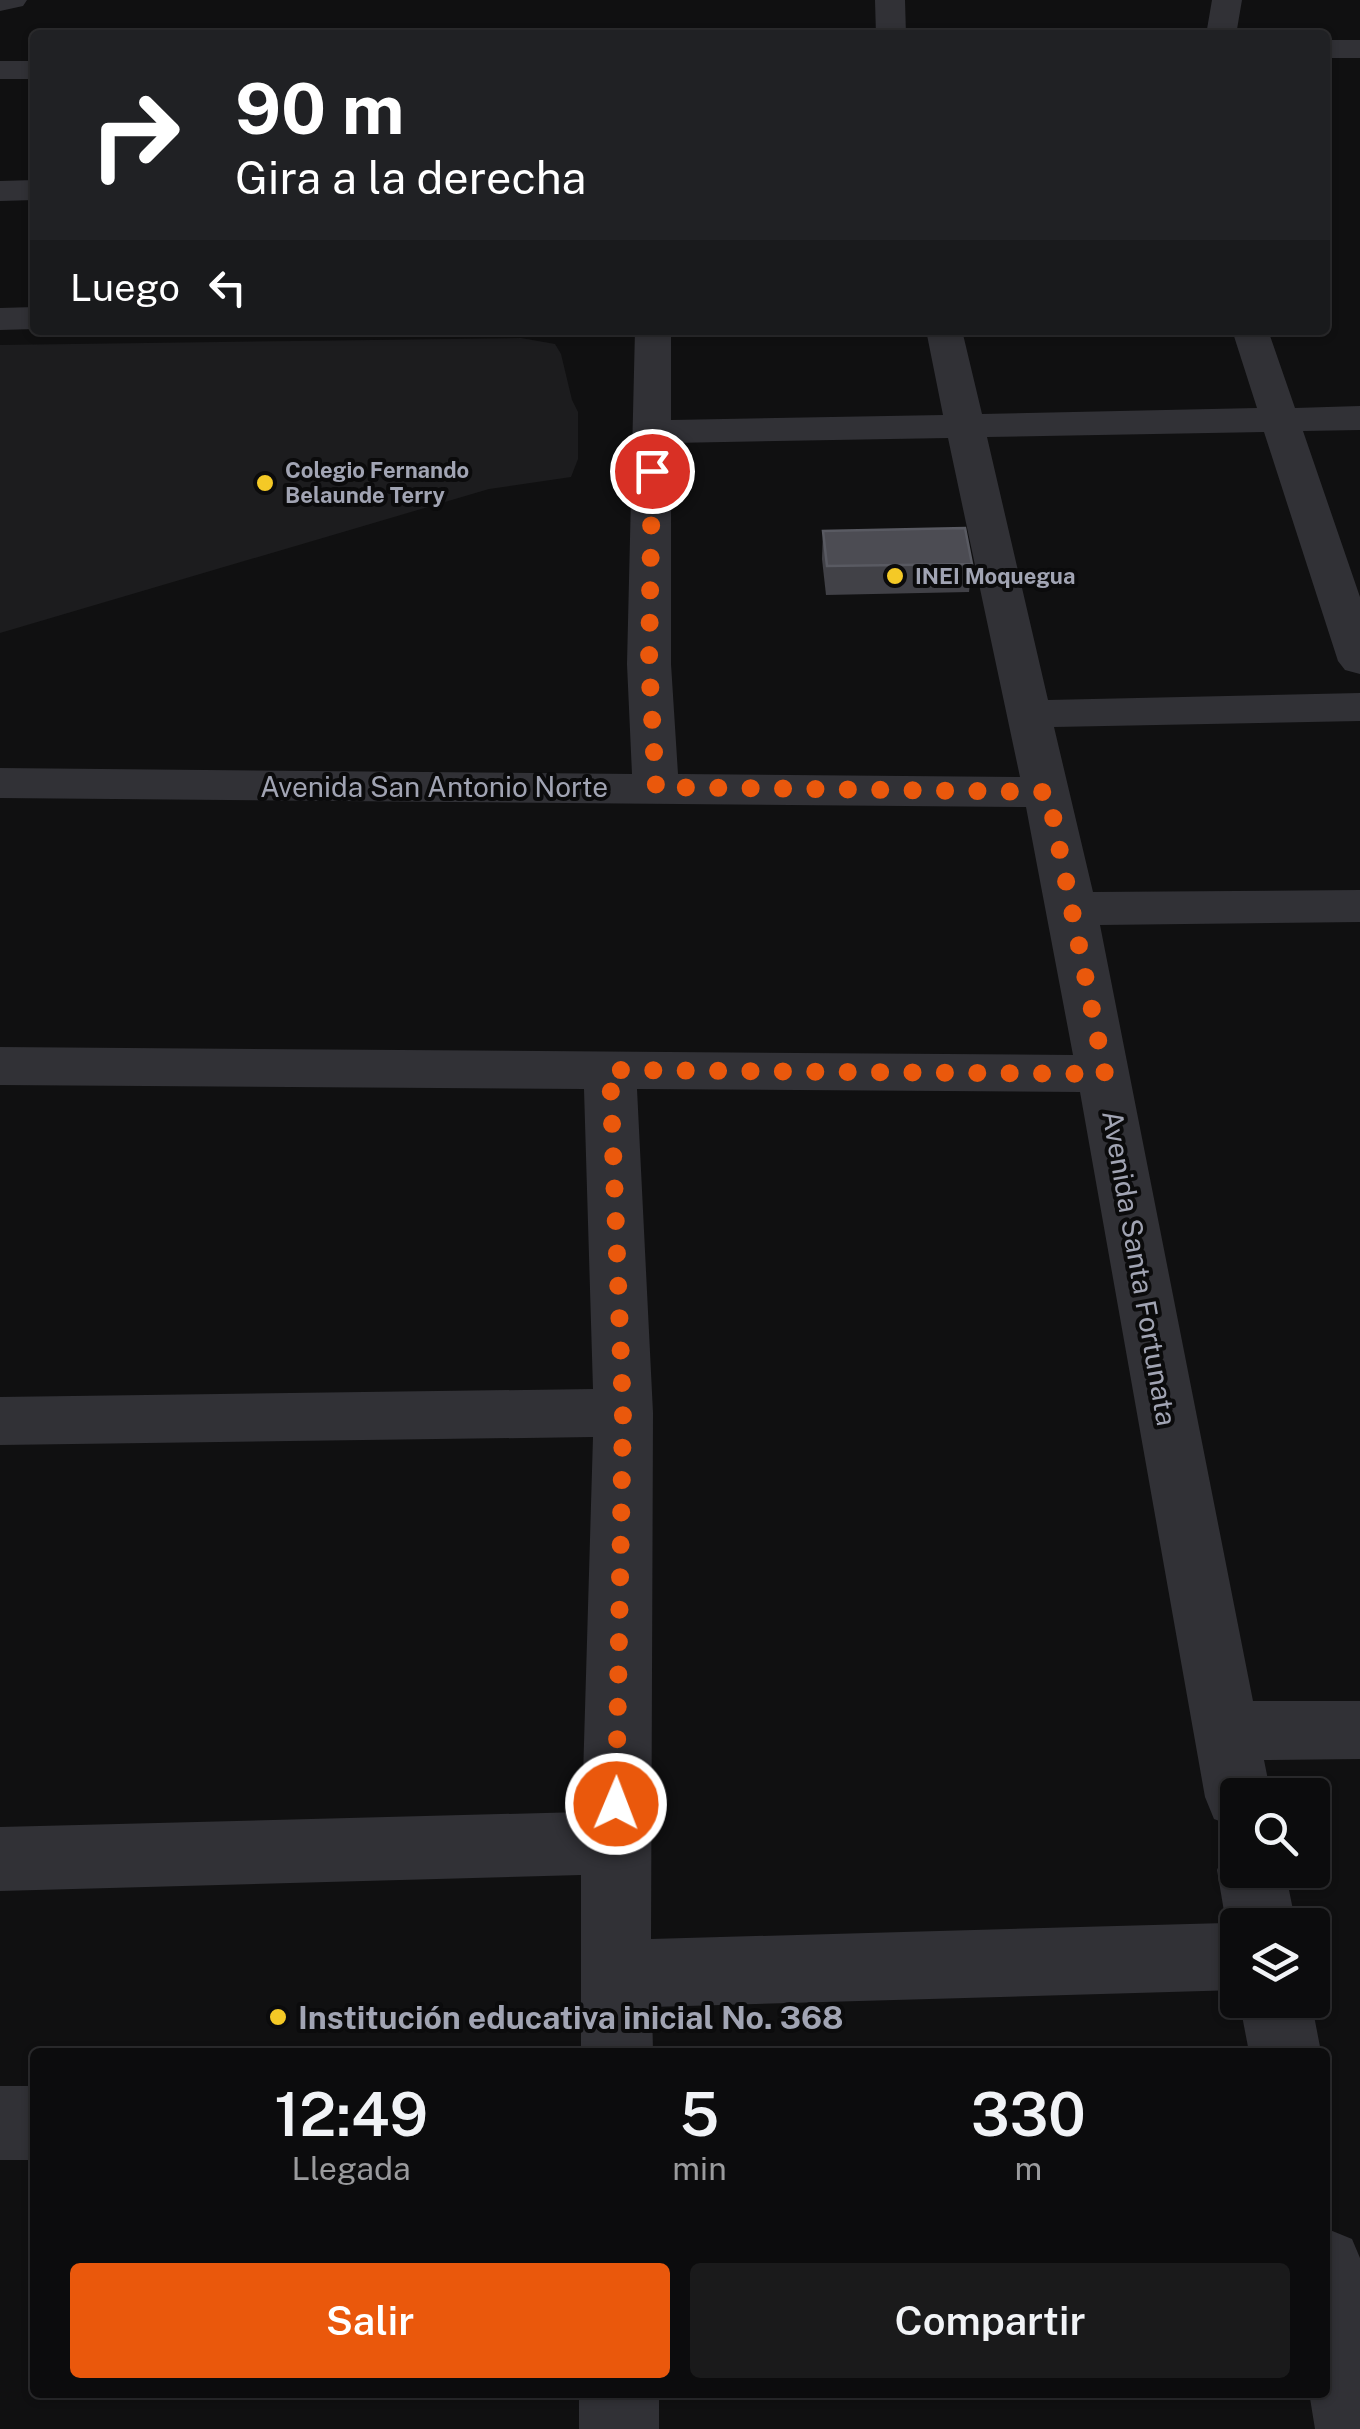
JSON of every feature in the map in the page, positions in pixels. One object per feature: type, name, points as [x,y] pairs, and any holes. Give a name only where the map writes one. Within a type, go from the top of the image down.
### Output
[{"type":"street","points":[[0,2],[12,0]]},
{"type":"street","points":[[890,0],[892,30]]},
{"type":"street","points":[[1221,30],[1227,0]]},
{"type":"street","points":[[1330,49],[1360,50]]},
{"type":"street","points":[[0,70],[30,70]]},
{"type":"street","points":[[0,191],[30,190]]},
{"type":"street","points":[[0,319],[30,318]]},
{"type":"street","points":[[653,335],[649,664],[656,787]]},
{"type":"street","name":"Avenida Santa Fortunata","points":[[945,335],[1072,909],[1234,1778]]},
{"type":"street","points":[[1252,335],[1360,661]]},
{"type":"street","points":[[652,432],[1360,418]]},
{"type":"street","points":[[1028,714],[1360,707]]},
{"type":"street","name":"Avenida San Antonio Norte","points":[[0,783],[1048,792]]},
{"type":"street","points":[[1072,909],[1360,906]]},
{"type":"street","points":[[0,1066],[1105,1074]]},
{"type":"street","points":[[610,1070],[623,1412],[615,1843],[617,2048]]},
{"type":"street","points":[[0,1421],[623,1412]]},
{"type":"street","points":[[1226,1732],[1360,1730]]},
{"type":"street","points":[[0,1859],[615,1843]]},
{"type":"street","points":[[616,1974],[1220,1957]]},
{"type":"street","points":[[1277,2018],[1283,2048]]},
{"type":"street","points":[[0,2123],[30,2123]]},
{"type":"street","points":[[1330,2283],[1350,2350],[1355,2429]]},
{"type":"street","points":[[619,2398],[620,2429]]},
{"type":"shaded area","name":"Colegio Fernando Belaunde Terry","points":[[521,338],[555,344],[561,354],[578,412],[578,459],[571,477],[489,489],[0,633],[0,345]]},
{"type":"building","points":[[965,528],[972,564],[827,566],[823,531]]},
{"type":"place","name":"Colegio Fernando Belaunde Terry","points":[[265,483]]},
{"type":"place","name":"INEI Moquegua","points":[[895,576]]},
{"type":"place","name":"Institución educativa inicial No. 368","points":[[278,2017]]},
{"type":"route","points":[[616,1804],[623,1412],[610,1070],[1105,1074],[1048,792],[656,787],[649,664],[652,471]]}]
